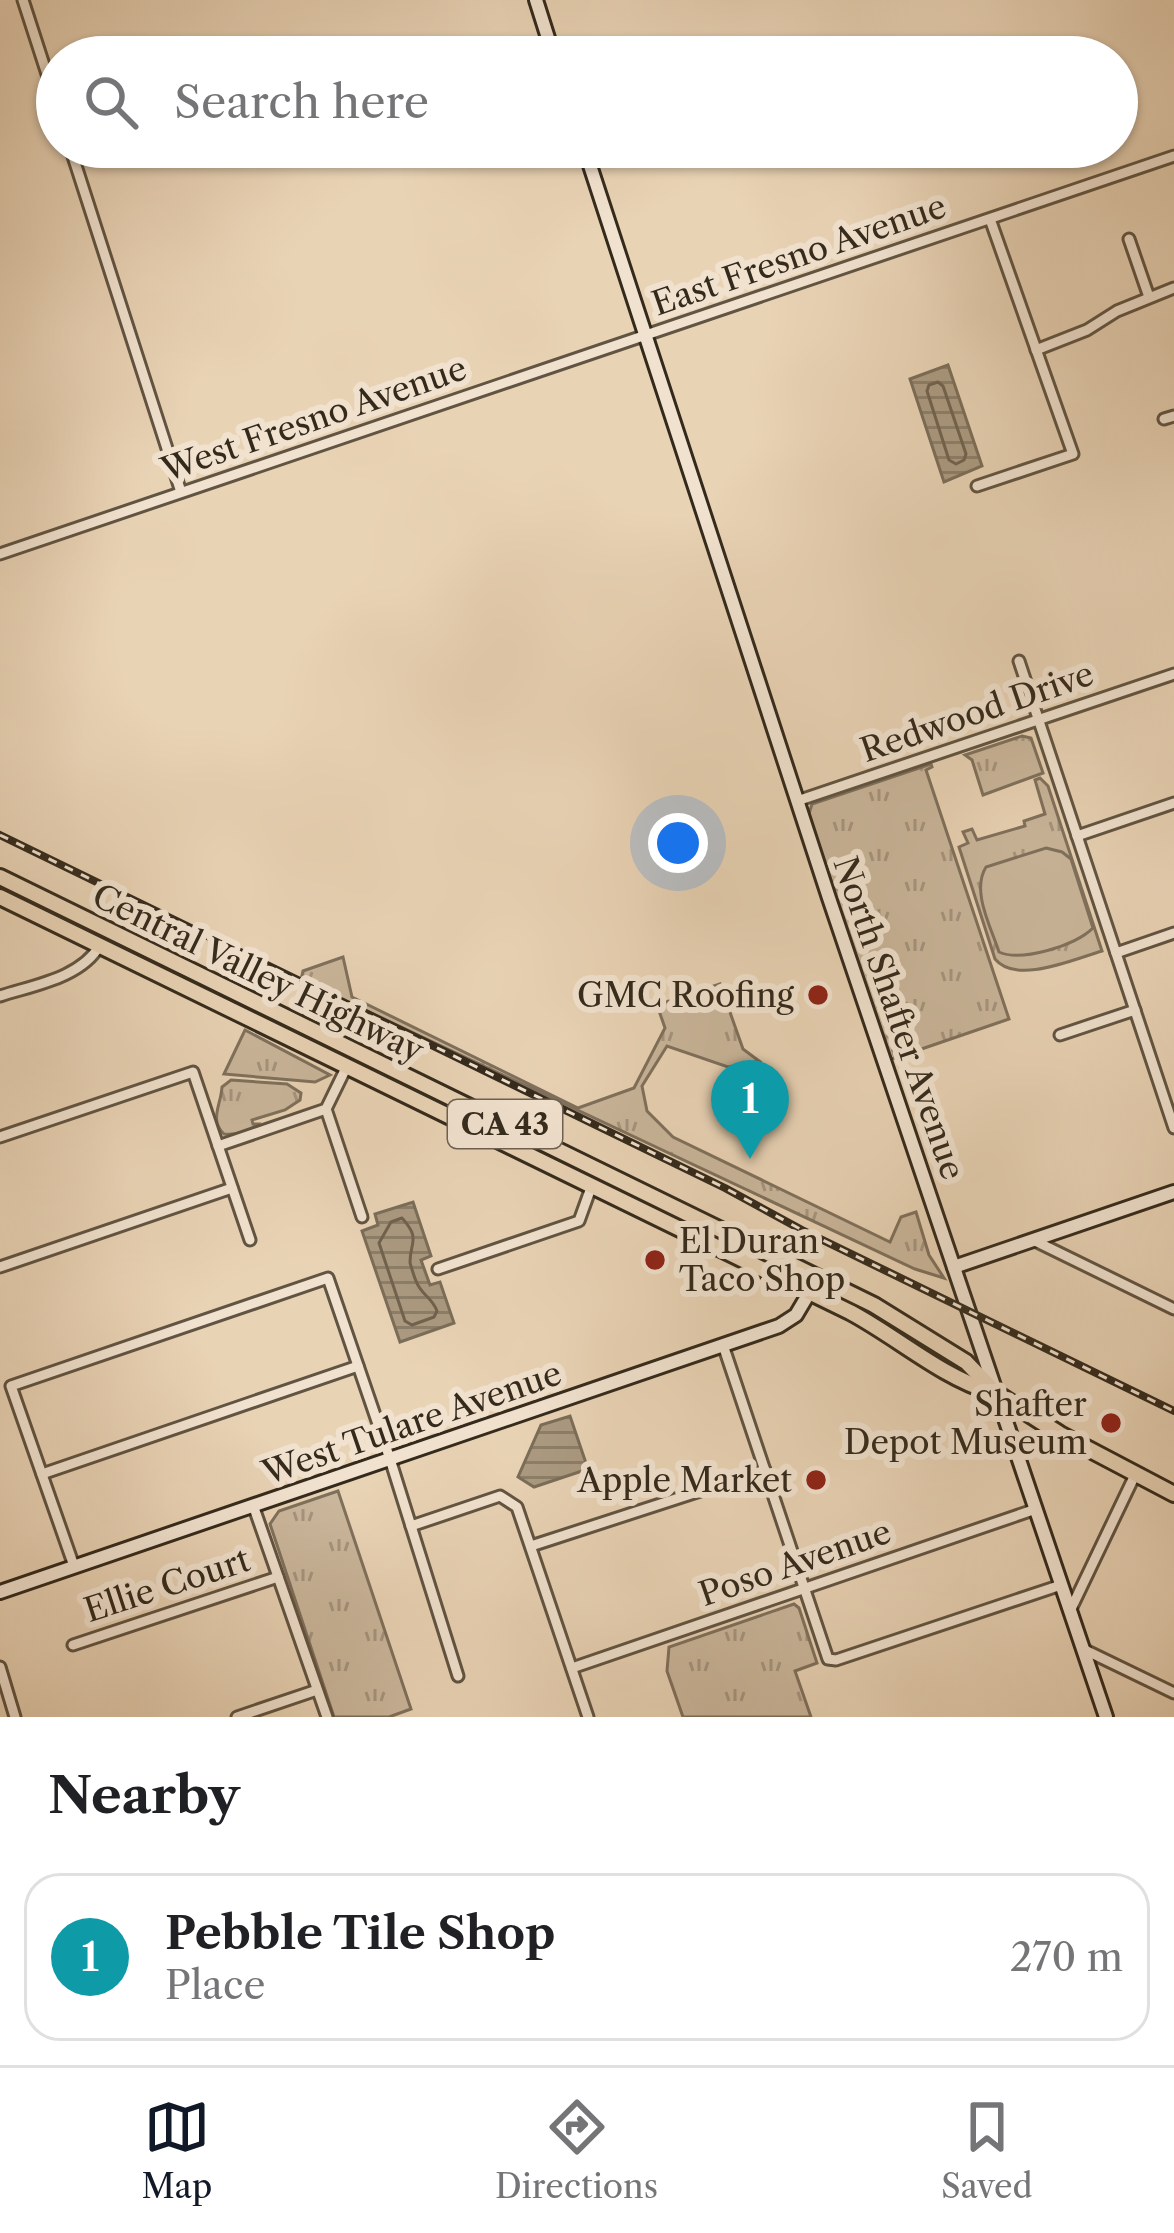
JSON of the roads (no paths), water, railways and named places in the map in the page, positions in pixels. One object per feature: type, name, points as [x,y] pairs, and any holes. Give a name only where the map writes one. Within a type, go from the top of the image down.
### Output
[{"type":"main road","points":[[536,0],[547,36]]},
{"type":"main road","name":"North Shafter Avenue","points":[[591,168],[797,801],[1106,1717]]},
{"type":"main road","name":"Central Valley Highway","points":[[0,877],[885,1311],[965,1362],[996,1393],[1060,1434],[1174,1494]]},
{"type":"main road","name":"Central Valley Highway","points":[[0,897],[809,1292],[888,1333],[968,1385],[996,1393]]},
{"type":"main road","points":[[954,1267],[1174,1192]]},
{"type":"main road","points":[[946,1242],[980,1258]]},
{"type":"main road","name":"West Tulare Avenue","points":[[0,1592],[788,1323],[818,1276]]},
{"type":"street","points":[[23,0],[36,40]]},
{"type":"street","name":"East Fresno Avenue","points":[[645,336],[1174,156]]},
{"type":"street","points":[[77,168],[181,491]]},
{"type":"street","points":[[977,486],[1073,454],[990,219]]},
{"type":"street","points":[[1130,239],[1149,297]]},
{"type":"street","points":[[1036,350],[1174,288]]},
{"type":"street","name":"West Fresno Avenue","points":[[0,554],[645,336]]},
{"type":"street","points":[[1019,661],[1174,1128]]},
{"type":"street","name":"Redwood Drive","points":[[797,801],[1174,674]]},
{"type":"street","points":[[1077,836],[1174,803]]},
{"type":"street","points":[[0,996],[76,970],[91,960],[106,929]]},
{"type":"street","points":[[1116,953],[1174,933]]},
{"type":"street","points":[[1060,1035],[1135,1010]]},
{"type":"street","points":[[355,1051],[326,1109],[362,1217]]},
{"type":"street","points":[[0,1137],[193,1072],[250,1240]]},
{"type":"street","points":[[218,1146],[326,1109]]},
{"type":"street","points":[[438,1268],[579,1221],[600,1171]]},
{"type":"street","points":[[0,1267],[232,1188]]},
{"type":"street","points":[[1033,1240],[1174,1309]]},
{"type":"street","points":[[74,1566],[11,1386],[328,1278],[458,1676]]},
{"type":"street","points":[[723,1345],[828,1659],[1061,1585]]},
{"type":"street","points":[[42,1474],[358,1366]]},
{"type":"street","points":[[531,1546],[764,1469]]},
{"type":"street","points":[[1070,1611],[1135,1475]]},
{"type":"street","points":[[411,1526],[500,1496],[517,1507],[588,1717]]},
{"type":"street","points":[[253,1505],[327,1717]]},
{"type":"street","name":"Poso Avenue","points":[[572,1667],[1036,1509]]},
{"type":"street","name":"Ellie Court","points":[[73,1645],[278,1577]]},
{"type":"street","points":[[1083,1648],[1174,1693]]},
{"type":"street","points":[[0,1667],[15,1717]]},
{"type":"street","points":[[237,1717],[317,1690]]},
{"type":"water","points":[[948,365],[982,466],[944,482],[910,379]]},
{"type":"water","points":[[413,1202],[431,1256],[421,1260],[430,1285],[440,1282],[454,1323],[400,1342],[362,1231],[378,1225],[375,1214]]},
{"type":"water","points":[[570,1416],[588,1469],[534,1487],[518,1477],[541,1425]]},
{"type":"railway","points":[[0,835],[1174,1411]]},
{"type":"place","name":"GMC Roofing","points":[[818,995]]},
{"type":"place","name":"Pebble Tile Shop","points":[[750,1159]]},
{"type":"place","name":"El Duran Taco Shop","points":[[655,1260]]},
{"type":"place","name":"Shafter Depot Museum","points":[[1111,1423]]},
{"type":"place","name":"Apple Market","points":[[816,1480]]}]
